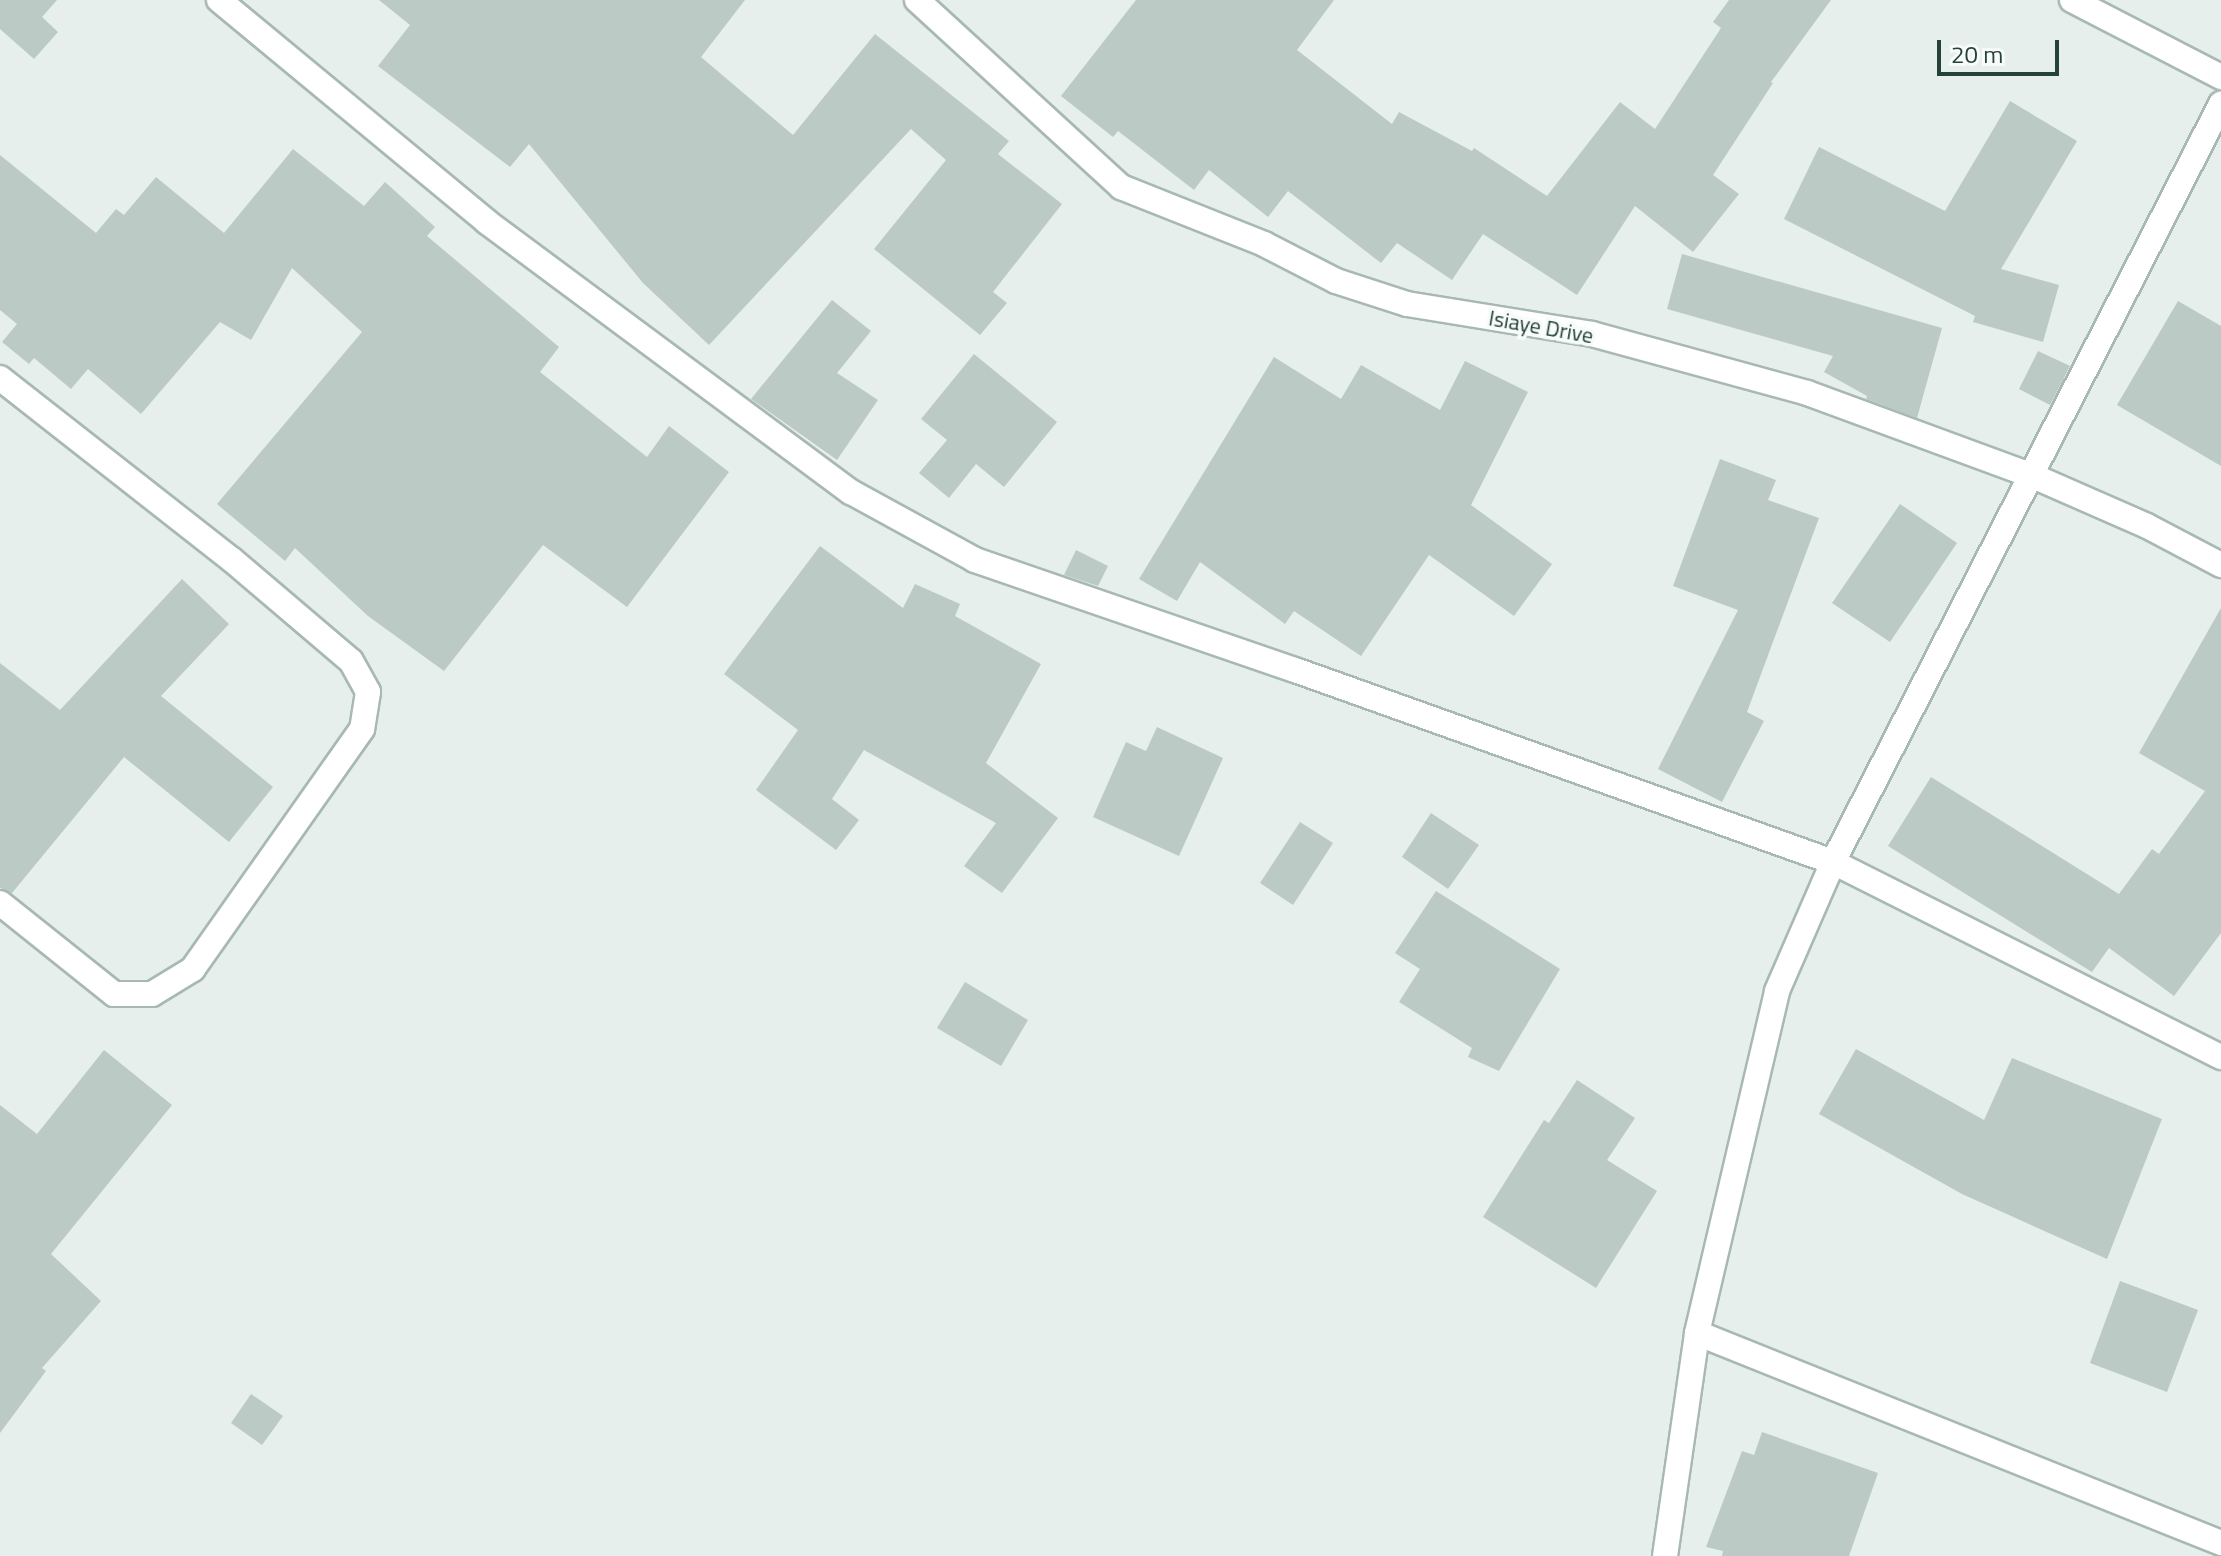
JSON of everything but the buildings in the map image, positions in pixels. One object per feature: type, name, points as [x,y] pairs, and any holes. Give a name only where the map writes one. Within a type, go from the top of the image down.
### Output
[{"type":"street","points":[[219,0],[487,222],[851,492],[975,560],[1310,675],[1833,862],[2221,1057]]},
{"type":"street","name":"Isiaye Drive","points":[[917,0],[1121,187],[1264,244],[1336,281],[1407,304],[1592,334],[1807,393],[2033,476],[2147,526],[2221,565]]},
{"type":"street","points":[[2072,0],[2221,77]]},
{"type":"street","points":[[1665,1556],[1697,1333],[1777,991],[1833,862],[2221,104]]},
{"type":"street","points":[[0,378],[243,569],[351,661],[368,692],[362,729],[193,969],[152,994],[114,994],[0,903]]},
{"type":"street","points":[[1697,1333],[2221,1543]]}]
